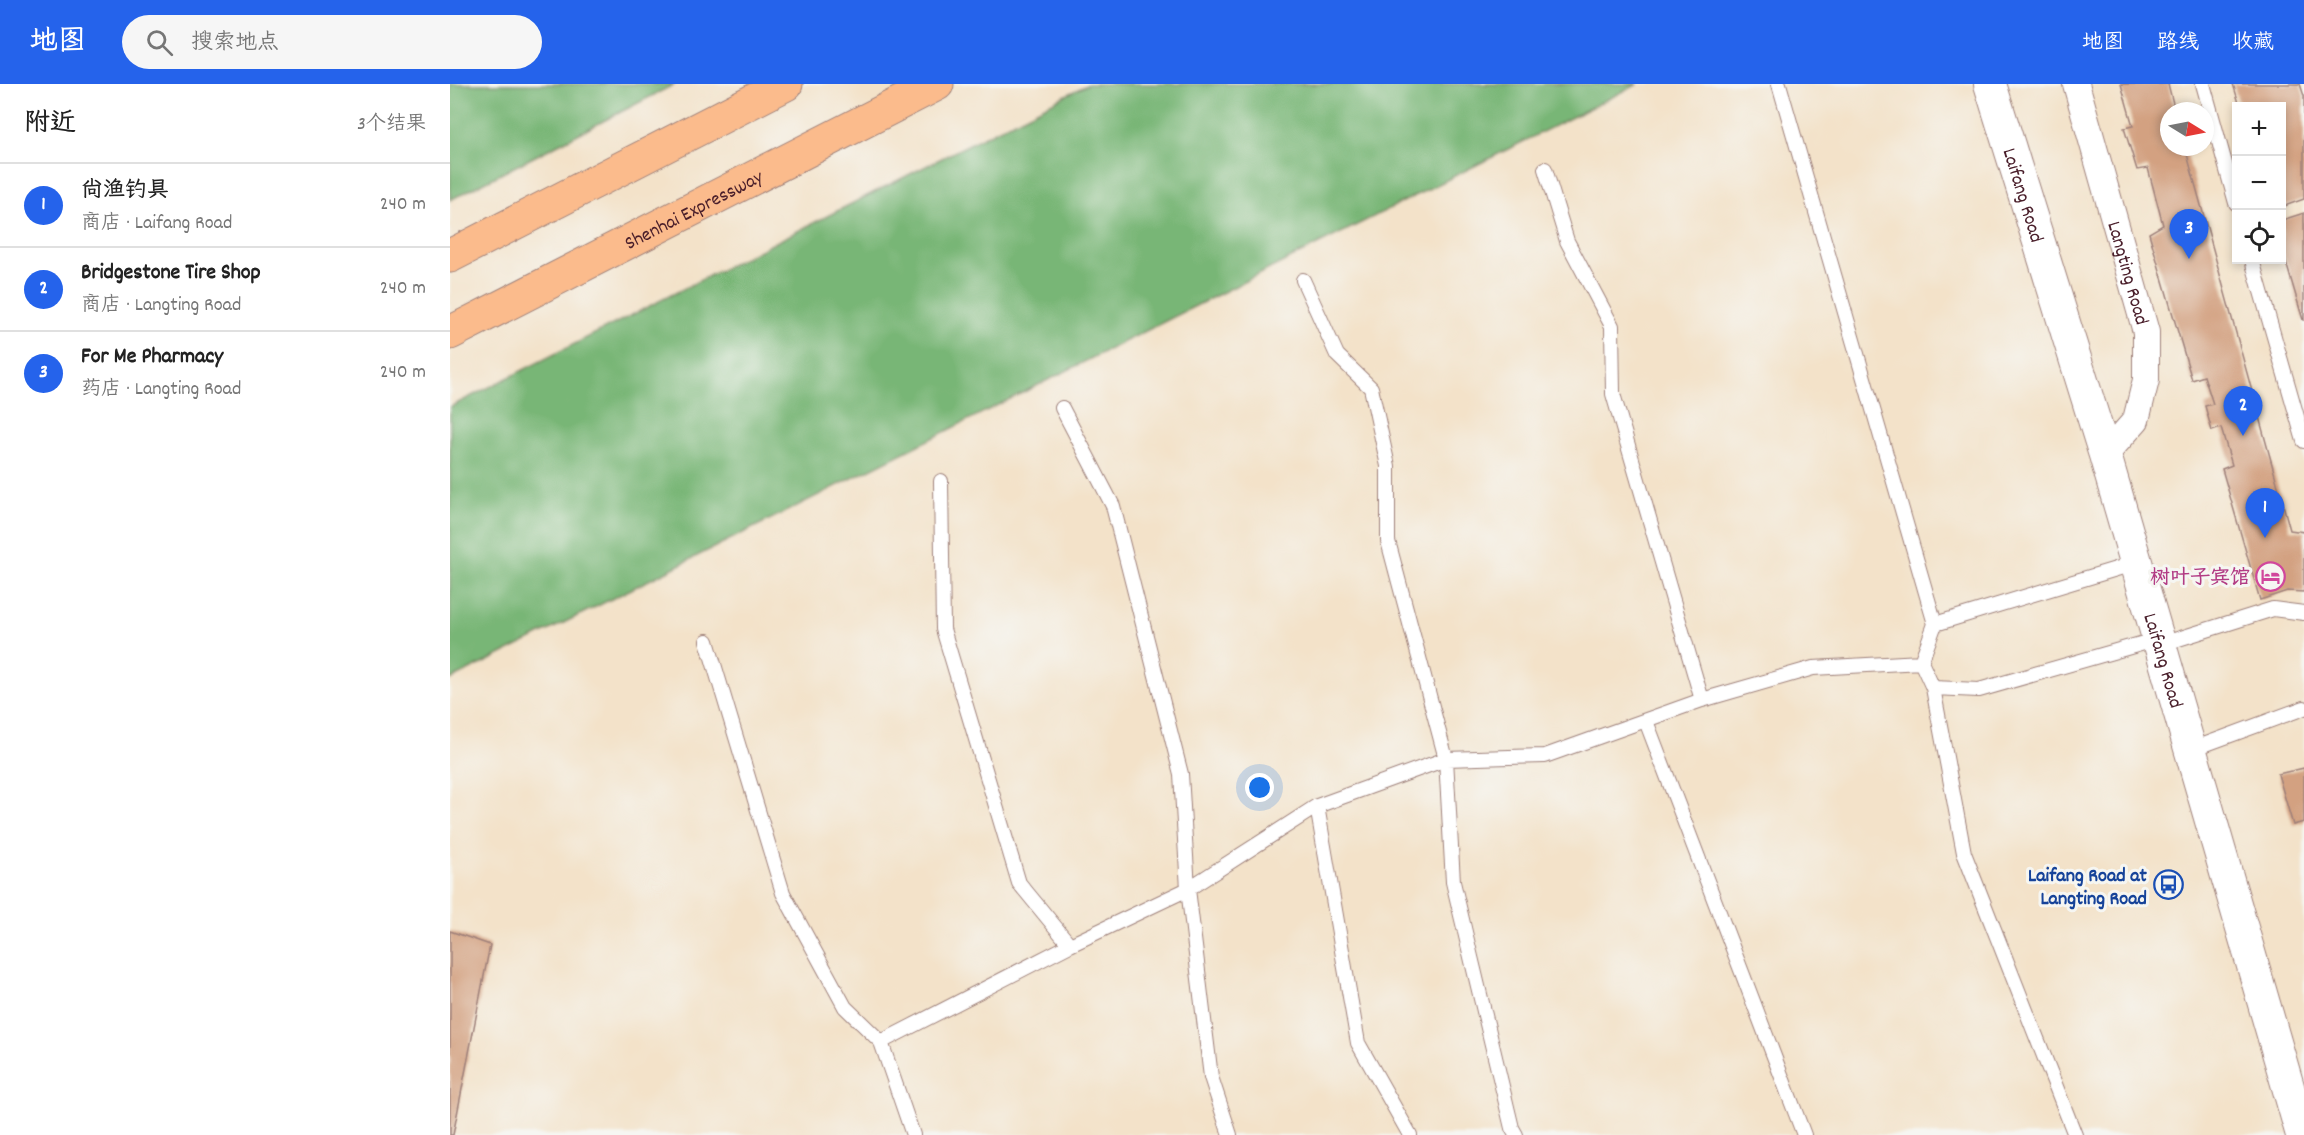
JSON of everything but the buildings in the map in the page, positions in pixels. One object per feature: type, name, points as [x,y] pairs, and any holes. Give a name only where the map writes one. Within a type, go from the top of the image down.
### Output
[{"type":"highway","points":[[450,256],[786,84]]},
{"type":"highway","name":"Shenhai Expressway","points":[[450,333],[937,84]]},
{"type":"street","name":"Laifang Road","points":[[1990,84],[2136,563],[2301,1135]]},
{"type":"street","name":"Langting Road","points":[[2076,84],[2146,332],[2146,381],[2136,420],[2104,455]]},
{"type":"lane","points":[[1779,84],[1935,624],[1922,662],[1933,688],[1964,853],[2075,1135]]},
{"type":"lane","points":[[2203,84],[2232,189]]},
{"type":"lane","points":[[1545,169],[1567,241],[1612,326],[1613,394],[1702,700]]},
{"type":"lane","points":[[2253,264],[2304,441]]},
{"type":"lane","points":[[1303,280],[1337,355],[1371,388],[1388,466],[1388,541],[1446,759],[1453,882],[1512,1128],[1516,1135]]},
{"type":"lane","points":[[1062,408],[1113,506],[1181,774],[1188,889],[1210,1077],[1230,1135]]},
{"type":"lane","points":[[941,481],[943,629],[1018,882],[1070,945]]},
{"type":"lane","points":[[1935,624],[2136,563]]},
{"type":"lane","points":[[1933,688],[1978,690],[2273,609],[2304,613]]},
{"type":"lane","points":[[706,641],[783,892],[845,1007],[881,1042],[914,1135]]},
{"type":"lane","points":[[881,1042],[1070,945],[1188,889],[1317,806],[1446,759],[1545,756],[1702,700],[1813,668],[1922,662]]},
{"type":"lane","points":[[2190,750],[2304,708]]},
{"type":"lane","points":[[1646,721],[1804,1135]]},
{"type":"lane","points":[[1317,806],[1358,1043],[1410,1135]]},
{"type":"green space","points":[[450,84],[675,84],[450,200]]},
{"type":"green space","points":[[1088,84],[1638,84],[450,680],[450,407]]},
{"type":"place","name":"For Me Pharmacy","points":[[2189,259]]},
{"type":"place","name":"Bridgestone Tire Shop","points":[[2243,436]]},
{"type":"place","name":"尚渔钓具","points":[[2265,538]]},
{"type":"place","name":"树叶子宾馆","points":[[2271,576]]},
{"type":"place","name":"Laifang Road at Langting Road","points":[[2168,885]]}]
